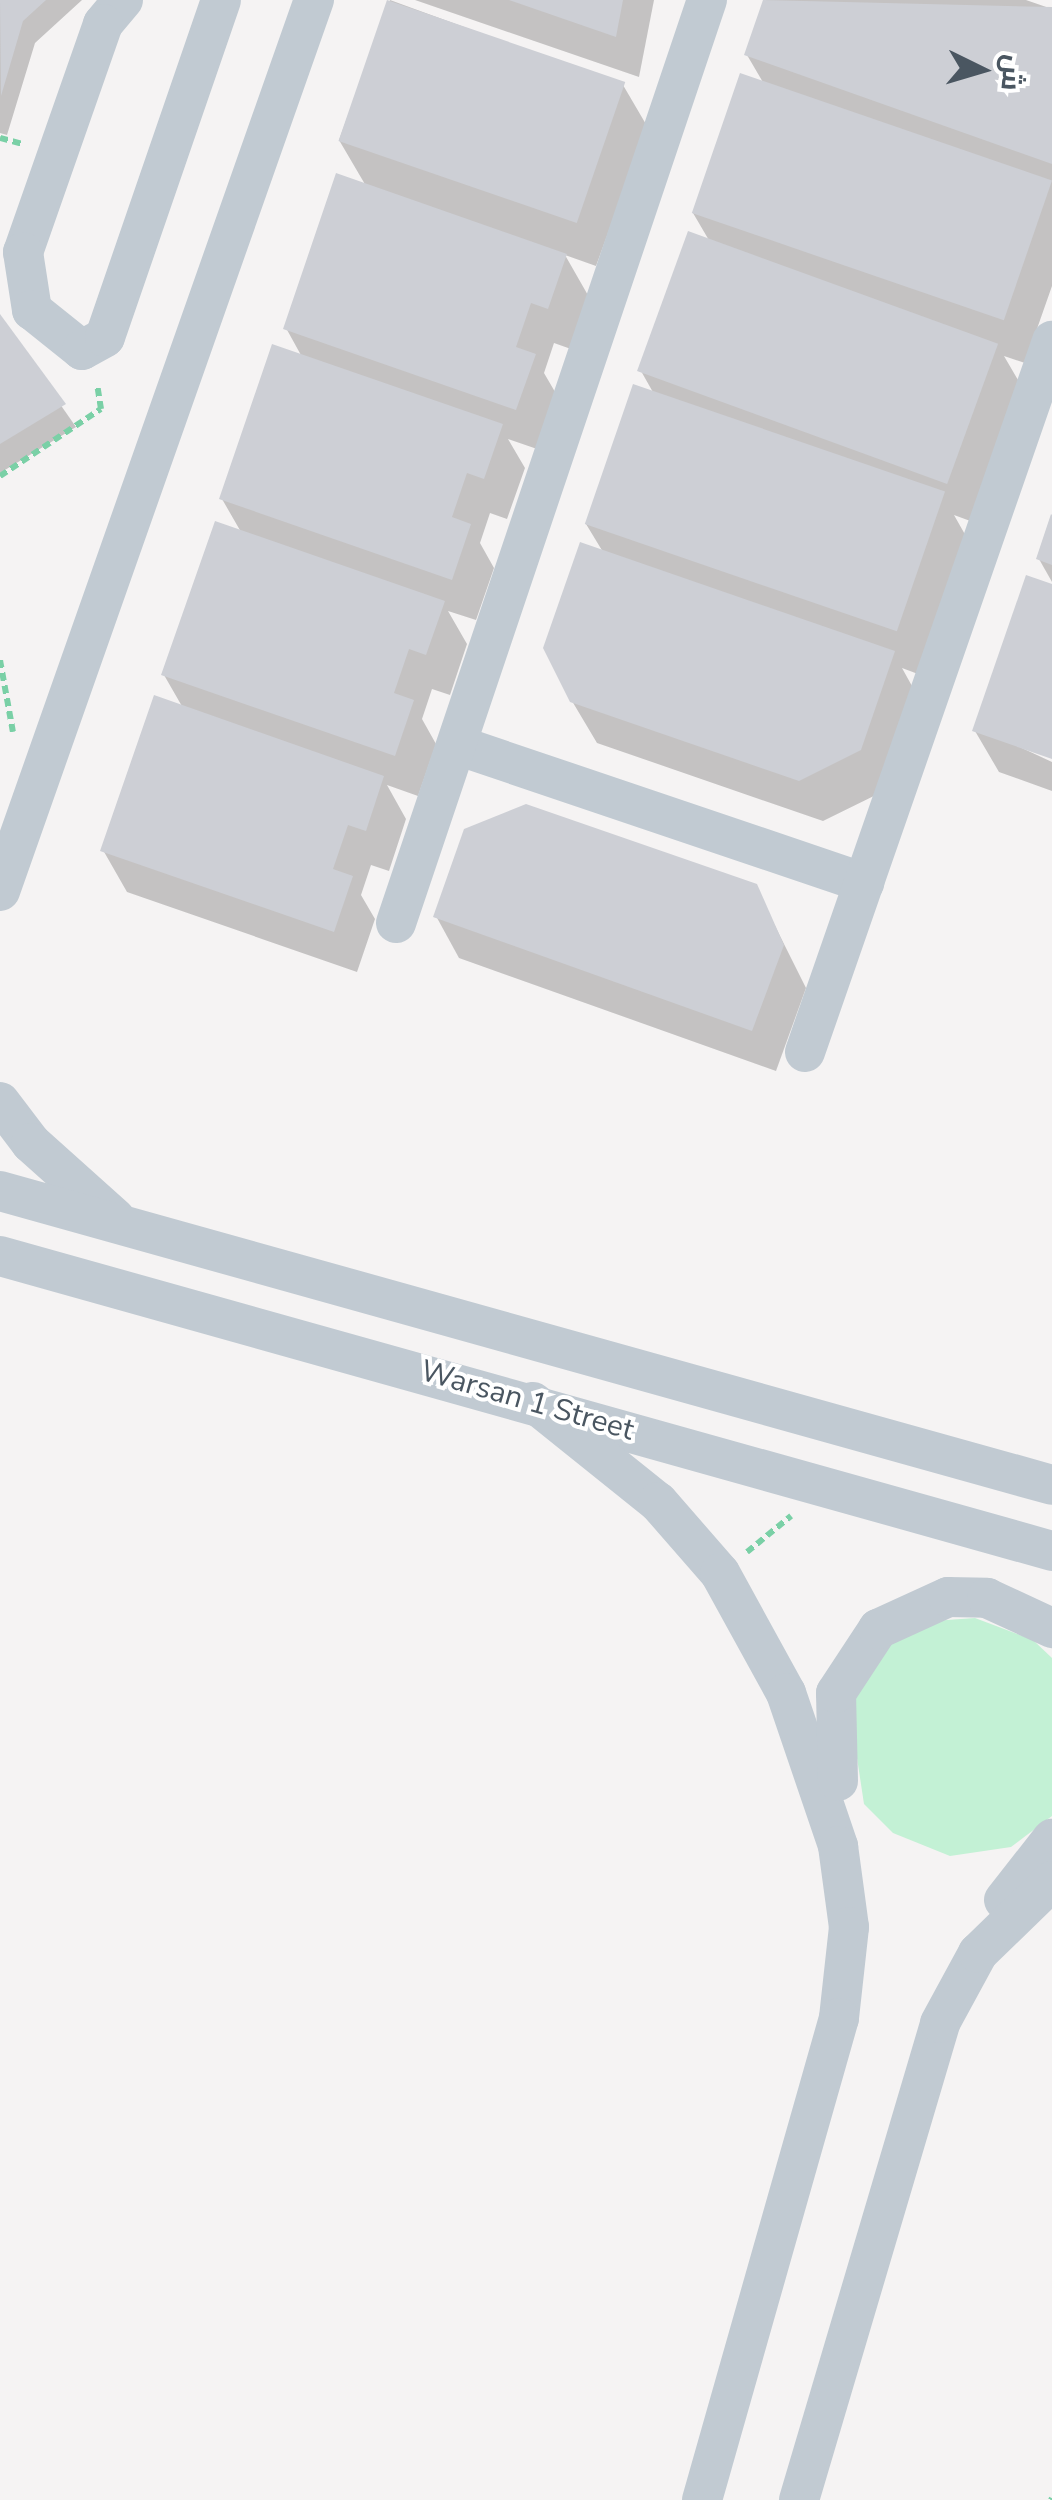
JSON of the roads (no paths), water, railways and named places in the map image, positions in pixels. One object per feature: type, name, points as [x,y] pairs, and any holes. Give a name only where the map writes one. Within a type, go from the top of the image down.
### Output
[{"type":"street","points":[[124,0],[103,24],[23,252],[32,310],[74,346],[91,349],[106,337],[221,0]]},
{"type":"street","points":[[0,891],[314,0]]},
{"type":"street","points":[[396,923],[707,0]]},
{"type":"street","points":[[805,1052],[1052,341]]},
{"type":"street","points":[[456,745],[864,884]]},
{"type":"street","points":[[0,1102],[30,1143],[126,1227]]},
{"type":"street","points":[[0,1190],[1052,1485]]},
{"type":"street","name":"Warsan 1 Street","points":[[0,1256],[533,1402],[1052,1551]]},
{"type":"street","points":[[533,1402],[658,1502],[757,1632],[818,1768],[849,1926]]},
{"type":"street","points":[[702,2500],[829,2062],[849,1926],[852,1847],[830,1732],[852,1658],[894,1618],[948,1597],[987,1598],[1052,1628]]},
{"type":"street","points":[[799,2500],[916,2086],[978,1952],[1052,1839]]},
{"type":"street","points":[[978,1952],[1052,1880]]}]
